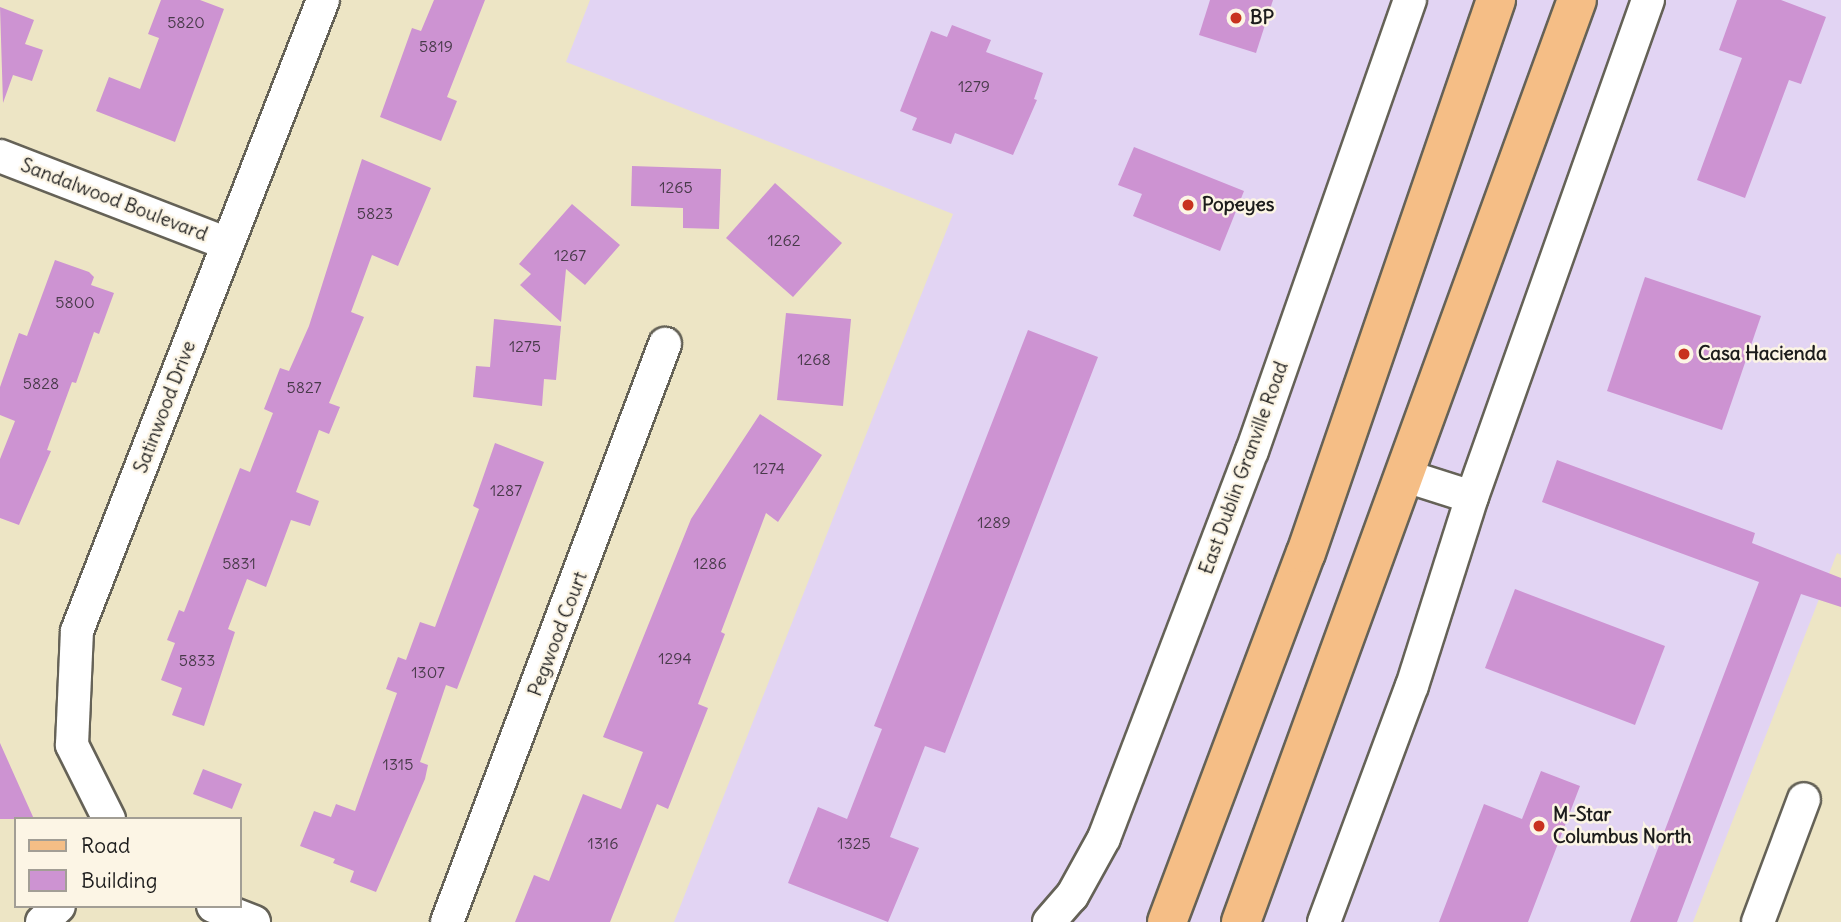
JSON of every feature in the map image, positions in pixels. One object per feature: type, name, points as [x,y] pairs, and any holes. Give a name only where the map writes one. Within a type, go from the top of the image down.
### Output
[{"type":"main road","points":[[1167,922],[1307,553],[1496,0]]},
{"type":"main road","points":[[1241,922],[1577,0]]},
{"type":"street","name":"Satinwood Drive","points":[[107,817],[72,745],[77,631],[323,0]]},
{"type":"street","name":"East Dublin Granville Road","points":[[1049,922],[1072,896],[1109,826],[1252,451],[1410,0]]},
{"type":"street","points":[[1324,922],[1412,686],[1472,496],[1648,0]]},
{"type":"street","name":"Sandalwood Boulevard","points":[[0,156],[228,244]]},
{"type":"street","name":"Pegwood Court","points":[[447,922],[666,344]]},
{"type":"street","points":[[1403,475],[1472,496]]},
{"type":"street","points":[[1758,922],[1804,799]]},
{"type":"street","points":[[43,922],[57,908]]},
{"type":"street","points":[[219,908],[254,922]]},
{"type":"shaded area","points":[[590,0],[1841,0],[1841,555],[1837,553],[1693,922],[674,922],[953,214],[566,62]]},
{"type":"building","points":[[161,0],[200,0],[224,9],[175,142],[96,111],[109,77],[140,89],[159,38],[148,34]]},
{"type":"building","points":[[434,0],[485,0],[447,97],[457,101],[441,141],[380,117],[412,28],[421,31]]},
{"type":"building","name":"BP","points":[[1210,0],[1273,0],[1256,53],[1199,35]]},
{"type":"building","points":[[1737,0],[1781,0],[1826,17],[1801,84],[1789,80],[1745,198],[1697,180],[1742,58],[1719,50]]},
{"type":"building","points":[[0,7],[34,20],[25,44],[43,50],[32,81],[13,75],[3,103]]},
{"type":"building","points":[[952,25],[991,40],[986,52],[1043,73],[1034,99],[1037,100],[1013,155],[955,133],[951,144],[912,130],[917,118],[900,111],[931,31],[947,37]]},
{"type":"building","name":"Popeyes","points":[[1134,147],[1244,191],[1220,251],[1133,216],[1142,194],[1118,185]]},
{"type":"building","points":[[362,159],[431,188],[398,266],[372,255],[351,312],[364,317],[329,403],[340,407],[329,434],[319,430],[296,492],[319,501],[310,526],[291,520],[266,587],[247,579],[228,629],[235,632],[204,726],[172,715],[182,688],[161,680],[175,643],[167,640],[179,610],[184,612],[240,468],[250,472],[273,413],[264,409],[280,368],[289,371],[309,326]]},
{"type":"building","points":[[632,166],[721,169],[719,229],[683,228],[683,208],[631,206]]},
{"type":"building","points":[[775,183],[842,243],[793,297],[726,238]]},
{"type":"building","points":[[572,204],[620,245],[585,285],[566,269],[561,322],[520,285],[531,274],[519,264]]},
{"type":"building","points":[[55,260],[89,272],[94,277],[91,285],[114,293],[99,334],[94,332],[76,383],[72,382],[47,450],[51,451],[19,525],[0,518],[0,459],[15,421],[0,415],[0,387],[19,333],[27,336]]},
{"type":"building","name":"Casa Hacienda","points":[[1645,277],[1761,316],[1722,430],[1607,391]]},
{"type":"building","points":[[786,313],[851,319],[843,406],[777,400]]},
{"type":"building","points":[[494,319],[561,326],[556,380],[544,379],[542,406],[473,397],[476,366],[490,367]]},
{"type":"building","points":[[1028,330],[1098,357],[945,753],[925,746],[890,837],[919,848],[888,922],[788,883],[818,807],[847,819],[882,729],[874,726]]},
{"type":"building","points":[[760,414],[822,455],[778,522],[766,513],[721,632],[725,634],[698,704],[708,708],[668,809],[657,804],[610,922],[515,922],[534,875],[549,881],[583,794],[621,809],[643,752],[603,737],[691,519]]},
{"type":"building","points":[[495,443],[544,462],[457,689],[446,685],[420,762],[428,765],[425,779],[376,892],[350,882],[354,871],[333,863],[335,859],[300,846],[314,811],[331,817],[336,804],[355,811],[397,693],[386,689],[398,657],[406,660],[420,622],[435,627],[479,509],[473,506]]},
{"type":"building","points":[[1557,460],[1755,533],[1752,543],[1841,578],[1841,607],[1801,594],[1677,922],[1630,922],[1759,582],[1542,502]]},
{"type":"building","points":[[1515,589],[1665,646],[1635,725],[1485,668]]},
{"type":"building","points":[[0,743],[33,817],[0,819]]},
{"type":"building","points":[[203,769],[242,784],[232,809],[193,794]]},
{"type":"building","points":[[1541,771],[1580,786],[1528,922],[1439,922],[1484,804],[1522,819]]},
{"type":"place","name":"BP","points":[[1236,18]]},
{"type":"place","name":"Popeyes","points":[[1188,205]]},
{"type":"place","name":"Casa Hacienda","points":[[1684,354]]},
{"type":"place","name":"M-Star Columbus North","points":[[1539,826]]}]
